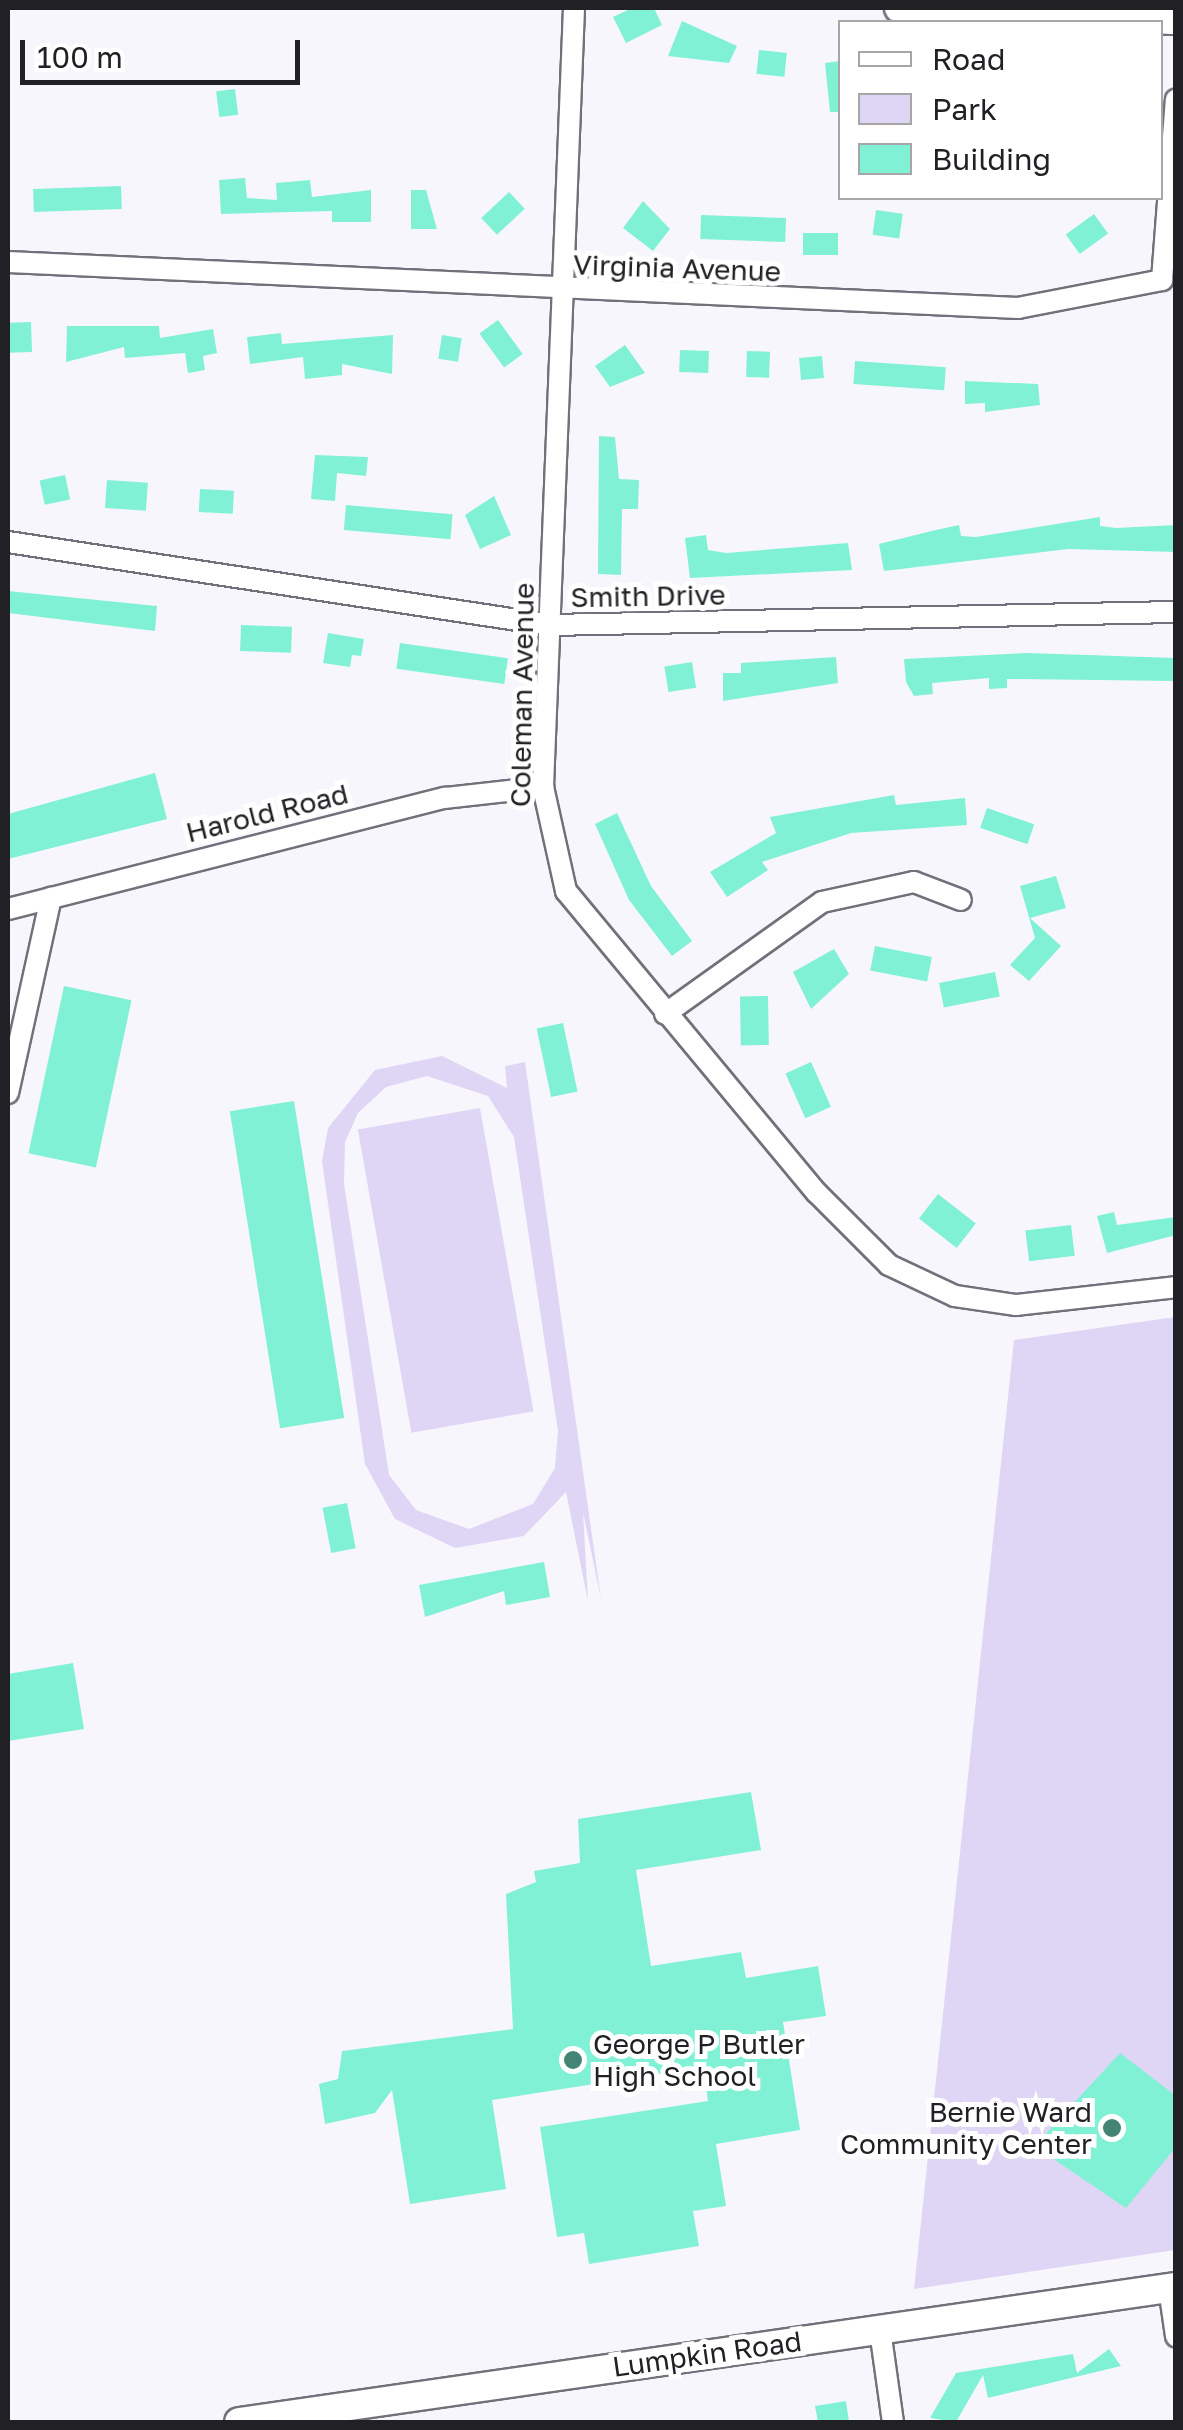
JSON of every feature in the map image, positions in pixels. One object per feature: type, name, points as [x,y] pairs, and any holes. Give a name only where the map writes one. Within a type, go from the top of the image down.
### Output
[{"type":"main road","points":[[899,8],[1176,20]]},
{"type":"main road","name":"Lumpkin Road","points":[[240,2422],[365,2413],[880,2330],[1172,2288]]},
{"type":"street","name":"Coleman Avenue","points":[[574,8],[543,787],[566,891],[665,1014],[862,1242],[914,1280],[1016,1305],[1176,1288]]},
{"type":"street","name":"Virginia Avenue","points":[[8,262],[561,291],[1018,308],[1162,280],[1176,100]]},
{"type":"street","name":"Smith Drive","points":[[8,542],[550,625],[1176,612]]},
{"type":"street","name":"Harold Road","points":[[8,909],[445,798],[543,787]]},
{"type":"street","points":[[665,1014],[822,902],[914,882],[961,900]]},
{"type":"street","points":[[8,1093],[51,898]]},
{"type":"street","points":[[1172,2288],[1176,2336]]},
{"type":"street","points":[[880,2330],[893,2422]]},
{"type":"green space","points":[[442,1056],[507,1088],[505,1066],[525,1062],[601,1599],[583,1512],[588,1601],[566,1492],[524,1536],[455,1548],[395,1519],[365,1464],[322,1161],[328,1128],[375,1070]],"holes":[[[427,1076],[488,1096],[514,1137],[558,1431],[555,1468],[533,1504],[469,1529],[416,1510],[389,1475],[344,1184],[345,1142],[358,1113],[386,1087]]]},
{"type":"green space","points":[[480,1108],[533,1411],[411,1433],[358,1130]]},
{"type":"green space","points":[[1175,1317],[1175,2250],[914,2289],[1014,1340]]},
{"type":"building","points":[[632,8],[654,8],[662,25],[626,43],[613,17]]},
{"type":"building","points":[[682,21],[737,46],[729,63],[668,56]]},
{"type":"building","points":[[759,50],[787,53],[784,77],[756,74]]},
{"type":"building","points":[[838,61],[838,112],[830,112],[825,63]]},
{"type":"building","points":[[235,89],[238,115],[219,117],[216,91]]},
{"type":"building","points":[[245,178],[247,198],[277,200],[276,183],[310,180],[312,197],[371,190],[371,222],[332,222],[332,211],[221,214],[219,180]]},
{"type":"building","points":[[121,186],[122,209],[34,212],[33,189]]},
{"type":"building","points":[[411,190],[426,190],[437,229],[411,229]]},
{"type":"building","points":[[509,192],[525,209],[497,235],[481,218]]},
{"type":"building","points":[[643,201],[670,229],[653,251],[623,228]]},
{"type":"building","points":[[876,210],[903,214],[899,239],[873,235]]},
{"type":"building","points":[[1094,214],[1108,233],[1080,254],[1066,235]]},
{"type":"building","points":[[701,215],[786,218],[785,242],[700,239]]},
{"type":"building","points":[[803,233],[838,233],[838,255],[803,255]]},
{"type":"building","points":[[498,320],[523,354],[504,367],[479,334]]},
{"type":"building","points":[[31,322],[32,352],[9,353],[8,323]]},
{"type":"building","points":[[67,326],[159,326],[160,338],[213,329],[217,353],[203,356],[205,370],[188,373],[185,353],[125,358],[124,347],[66,362]]},
{"type":"building","points":[[281,333],[282,344],[393,335],[392,374],[342,364],[342,375],[305,379],[303,357],[250,364],[247,337]]},
{"type":"building","points":[[442,335],[462,338],[458,362],[438,359]]},
{"type":"building","points":[[625,345],[645,373],[610,387],[595,366]]},
{"type":"building","points":[[680,350],[709,351],[708,373],[679,372]]},
{"type":"building","points":[[747,351],[770,352],[769,378],[746,377]]},
{"type":"building","points":[[822,356],[824,378],[801,380],[799,358]]},
{"type":"building","points":[[855,361],[946,367],[944,390],[853,384]]},
{"type":"building","points":[[965,381],[1038,384],[1040,405],[985,412],[985,403],[965,404]]},
{"type":"building","points":[[599,436],[615,437],[619,479],[639,480],[638,509],[622,509],[621,575],[598,574]]},
{"type":"building","points":[[315,455],[368,457],[366,476],[337,473],[335,501],[311,499]]},
{"type":"building","points":[[65,475],[70,499],[45,505],[40,480]]},
{"type":"building","points":[[107,480],[148,483],[146,511],[105,508]]},
{"type":"building","points":[[200,489],[234,491],[233,514],[199,512]]},
{"type":"building","points":[[494,496],[511,535],[480,549],[465,515]]},
{"type":"building","points":[[346,505],[453,514],[450,539],[344,530]]},
{"type":"building","points":[[1100,517],[1100,526],[1116,528],[1176,525],[1176,552],[1068,549],[884,571],[879,544],[959,525],[961,536],[976,537]]},
{"type":"building","points":[[706,535],[708,550],[726,553],[848,543],[852,570],[690,578],[685,538]]},
{"type":"building","points":[[8,591],[157,606],[155,631],[8,613]]},
{"type":"building","points":[[241,625],[292,627],[291,653],[240,651]]},
{"type":"building","points":[[328,633],[364,639],[361,656],[352,655],[350,667],[323,663]]},
{"type":"building","points":[[400,643],[508,658],[504,684],[396,669]]},
{"type":"building","points":[[1027,653],[1176,658],[1176,681],[1007,679],[1007,688],[989,689],[989,678],[932,683],[933,694],[914,696],[906,682],[904,659]]},
{"type":"building","points":[[836,657],[838,683],[723,701],[723,673],[741,673],[741,663]]},
{"type":"building","points":[[692,662],[696,688],[668,692],[664,666]]},
{"type":"building","points":[[155,773],[167,819],[8,859],[8,814]]},
{"type":"building","points":[[894,795],[896,805],[965,798],[967,825],[851,833],[762,862],[768,870],[727,897],[710,872],[776,833],[770,817]]},
{"type":"building","points":[[987,808],[1034,824],[1027,844],[980,828]]},
{"type":"building","points":[[617,813],[651,886],[692,941],[672,956],[629,900],[595,824]]},
{"type":"building","points":[[1056,876],[1066,908],[1030,918],[1061,946],[1029,981],[1010,965],[1035,938],[1020,886]]},
{"type":"building","points":[[875,946],[932,957],[927,982],[870,971]]},
{"type":"building","points":[[834,949],[849,974],[811,1009],[793,972]]},
{"type":"building","points":[[995,972],[1000,997],[944,1007],[939,983]]},
{"type":"building","points":[[64,986],[131,1000],[96,1168],[28,1153]]},
{"type":"building","points":[[740,996],[768,996],[769,1045],[741,1045]]},
{"type":"building","points":[[563,1023],[578,1091],[551,1097],[537,1029]]},
{"type":"building","points":[[811,1062],[831,1107],[805,1118],[785,1073]]},
{"type":"building","points":[[294,1101],[344,1418],[280,1428],[230,1111]]},
{"type":"building","points":[[938,1194],[976,1224],[957,1248],[919,1218]]},
{"type":"building","points":[[1114,1212],[1117,1225],[1176,1217],[1176,1235],[1107,1253],[1097,1216]]},
{"type":"building","points":[[1071,1225],[1075,1256],[1029,1261],[1025,1231]]},
{"type":"building","points":[[347,1503],[356,1548],[331,1553],[322,1508]]},
{"type":"building","points":[[544,1562],[550,1597],[506,1605],[504,1591],[425,1617],[419,1585]]},
{"type":"building","points":[[73,1663],[84,1729],[8,1741],[8,1674]]},
{"type":"building","points":[[751,1792],[761,1850],[636,1870],[651,1966],[741,1952],[746,1978],[818,1966],[826,2016],[783,2022],[800,2130],[716,2144],[726,2206],[693,2211],[699,2246],[589,2264],[584,2233],[557,2237],[540,2127],[708,2101],[703,2067],[492,2100],[506,2189],[410,2204],[392,2090],[375,2113],[325,2124],[319,2084],[338,2079],[342,2051],[513,2029],[506,1894],[536,1882],[534,1871],[580,1863],[578,1819]]},
{"type":"building","name":"Bernie Ward Community Center","points":[[1120,2053],[1176,2096],[1176,2147],[1126,2208],[1043,2152],[1041,2139]]},
{"type":"building","points":[[1109,2349],[1121,2366],[988,2398],[983,2375],[956,2422],[930,2418],[956,2373],[1073,2354],[1077,2373]]},
{"type":"building","points":[[846,2401],[849,2422],[818,2422],[815,2406]]},
{"type":"place","name":"George P Butler High School","points":[[573,2060]]},
{"type":"place","name":"Bernie Ward Community Center","points":[[1112,2128]]}]
